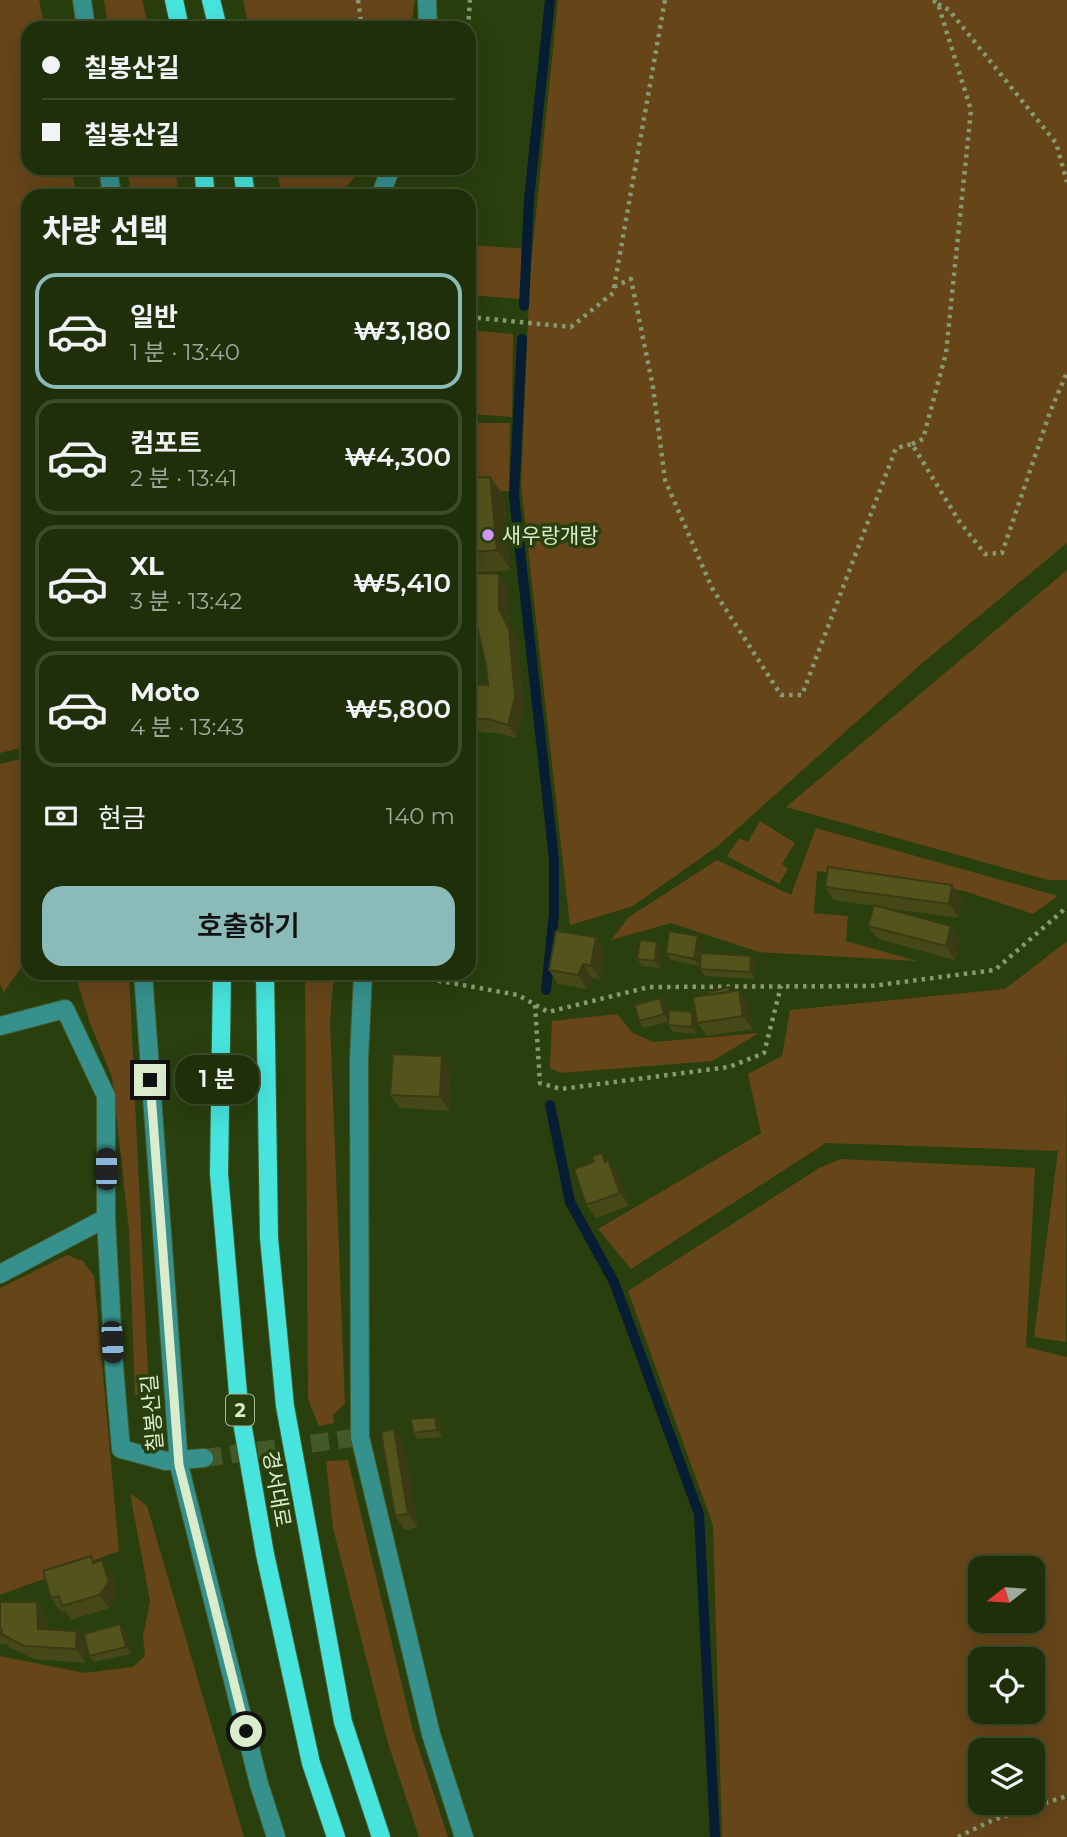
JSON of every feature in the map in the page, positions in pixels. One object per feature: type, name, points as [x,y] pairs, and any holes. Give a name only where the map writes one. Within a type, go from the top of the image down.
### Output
[{"type":"main road","points":[[174,0],[178,21]]},
{"type":"main road","points":[[211,0],[216,21]]},
{"type":"main road","name":"경서대로","points":[[222,980],[219,1174],[239,1405],[265,1554],[306,1737],[336,1837]]},
{"type":"main road","name":"경서대로","points":[[265,980],[269,1238],[285,1406],[343,1722],[381,1837]]},
{"type":"street","points":[[82,0],[85,21]]},
{"type":"street","points":[[427,0],[428,21]]},
{"type":"street","name":"칠봉산길","points":[[144,980],[178,1460],[259,1784],[276,1837]]},
{"type":"street","points":[[363,980],[359,1059],[360,1437],[430,1734],[464,1837]]},
{"type":"street","points":[[0,1026],[65,1009],[106,1096],[106,1217],[121,1449],[166,1461],[204,1458]]},
{"type":"street","points":[[0,1274],[106,1217]]},
{"type":"path","points":[[358,0],[361,21]]},
{"type":"path","points":[[468,21],[470,0]]},
{"type":"path","points":[[476,318],[571,327],[613,293],[665,0]]},
{"type":"path","points":[[933,0],[949,10],[1056,143],[1067,181]]},
{"type":"path","points":[[614,287],[631,279],[653,387],[666,480],[712,588],[781,695],[802,695],[897,448],[923,439],[946,354],[971,110],[938,4]]},
{"type":"path","points":[[912,444],[959,521],[985,554],[1002,553],[1050,412],[1067,372]]},
{"type":"path","points":[[435,980],[518,995],[548,1012],[649,987],[871,986],[995,970],[1067,907]]},
{"type":"path","points":[[535,1005],[540,1083],[561,1089],[729,1066],[764,1053],[781,986]]},
{"type":"path","points":[[958,1837],[993,1821],[1067,1796]]},
{"type":"shaded area","points":[[0,0],[39,0],[44,21],[21,21],[21,175],[73,175],[75,189],[21,189],[21,748],[0,753]]},
{"type":"shaded area","points":[[104,0],[142,0],[147,21],[107,21]]},
{"type":"shaded area","points":[[243,0],[415,0],[412,21],[248,21]]},
{"type":"shaded area","points":[[558,0],[1067,0],[1067,543],[920,665],[719,845],[633,906],[570,925],[521,486],[530,273]]},
{"type":"shaded area","points":[[128,175],[176,175],[178,189],[130,189]]},
{"type":"shaded area","points":[[278,175],[357,175],[344,189],[280,189]]},
{"type":"shaded area","points":[[476,245],[527,249],[521,299],[476,296]]},
{"type":"shaded area","points":[[476,331],[513,334],[512,417],[476,414]]},
{"type":"shaded area","points":[[476,423],[510,423],[509,491],[476,493]]},
{"type":"shaded area","points":[[1067,570],[1067,880],[1048,880],[786,807]]},
{"type":"shaded area","points":[[21,759],[21,968],[4,992],[0,984],[0,764]]},
{"type":"shaded area","points":[[760,821],[795,843],[782,864],[788,869],[779,884],[727,856],[739,838],[748,842]]},
{"type":"shaded area","points":[[816,828],[1058,896],[1033,914],[964,891],[817,871],[814,913],[848,916],[846,941],[917,961],[759,952],[671,923],[611,940],[629,917],[717,860],[791,895]]},
{"type":"shaded area","points":[[1067,941],[1066,1342],[1034,1337],[1058,1151],[826,1143],[631,1269],[598,1229],[761,1133],[748,1074],[782,1056],[790,1010],[1005,989]]},
{"type":"shaded area","points":[[79,980],[129,980],[149,1396],[144,1398],[135,1394],[129,1231],[112,1077],[90,1023]]},
{"type":"shaded area","points":[[305,980],[333,980],[330,1021],[345,1404],[333,1415],[334,1423],[319,1426],[308,1399]]},
{"type":"shaded area","points":[[617,1014],[633,1033],[654,1042],[759,1033],[712,1061],[561,1073],[550,1068],[552,1021]]},
{"type":"shaded area","points":[[841,1159],[1035,1168],[1026,1347],[1067,1357],[1067,1837],[722,1837],[713,1525],[628,1291],[819,1168]]},
{"type":"shaded area","points":[[67,1255],[83,1261],[94,1276],[119,1551],[0,1595],[0,1288]]},
{"type":"shaded area","points":[[348,1460],[413,1731],[448,1837],[419,1837],[387,1740],[333,1528],[326,1461]]},
{"type":"shaded area","points":[[130,1493],[147,1506],[244,1837],[0,1837],[0,1656],[85,1673],[133,1667],[145,1656],[143,1636],[150,1601]]},
{"type":"building","points":[[490,477],[497,550],[476,552],[476,478]]},
{"type":"building","points":[[476,573],[499,574],[499,609],[509,629],[515,697],[508,725],[488,719],[476,719],[476,684],[488,685],[476,623]]},
{"type":"building","points":[[828,867],[952,885],[949,904],[825,887]]},
{"type":"building","points":[[874,905],[951,926],[946,946],[868,926]]},
{"type":"building","points":[[556,931],[596,937],[591,966],[583,964],[578,975],[549,970]]},
{"type":"building","points":[[669,931],[698,936],[694,959],[666,953]]},
{"type":"building","points":[[640,940],[657,942],[655,961],[637,959]]},
{"type":"building","points":[[701,953],[751,956],[750,972],[700,969]]},
{"type":"building","points":[[729,987],[730,992],[710,995],[709,992]]},
{"type":"building","points":[[739,990],[743,1016],[697,1023],[693,997]]},
{"type":"building","points":[[660,998],[664,1014],[639,1021],[635,1005]]},
{"type":"building","points":[[669,1010],[692,1012],[692,1027],[668,1025]]},
{"type":"building","points":[[393,1054],[442,1056],[440,1097],[390,1095]]},
{"type":"building","points":[[602,1153],[605,1162],[608,1160],[620,1193],[586,1205],[574,1169],[594,1162],[592,1156]]},
{"type":"building","points":[[435,1417],[437,1430],[413,1433],[411,1419]]},
{"type":"building","points":[[394,1429],[408,1514],[395,1516],[381,1432]]},
{"type":"building","points":[[91,1556],[93,1563],[102,1560],[109,1582],[99,1595],[62,1606],[59,1596],[51,1598],[43,1571]]},
{"type":"building","points":[[0,1602],[37,1602],[38,1629],[77,1631],[76,1649],[24,1646],[1,1634]]},
{"type":"building","points":[[120,1624],[126,1647],[89,1656],[84,1634]]},
{"type":"waterway","points":[[524,306],[529,199],[550,0]]},
{"type":"waterway","points":[[522,339],[514,496],[554,859],[554,913],[546,990]]},
{"type":"waterway","points":[[550,1105],[570,1202],[614,1282],[699,1514],[715,1837]]},
{"type":"tunnel","points":[[204,1458],[360,1437]]},
{"type":"place","name":"새우랑개랑","points":[[488,535]]},
{"type":"route","points":[[150,1080],[179,1465],[246,1731]]}]
